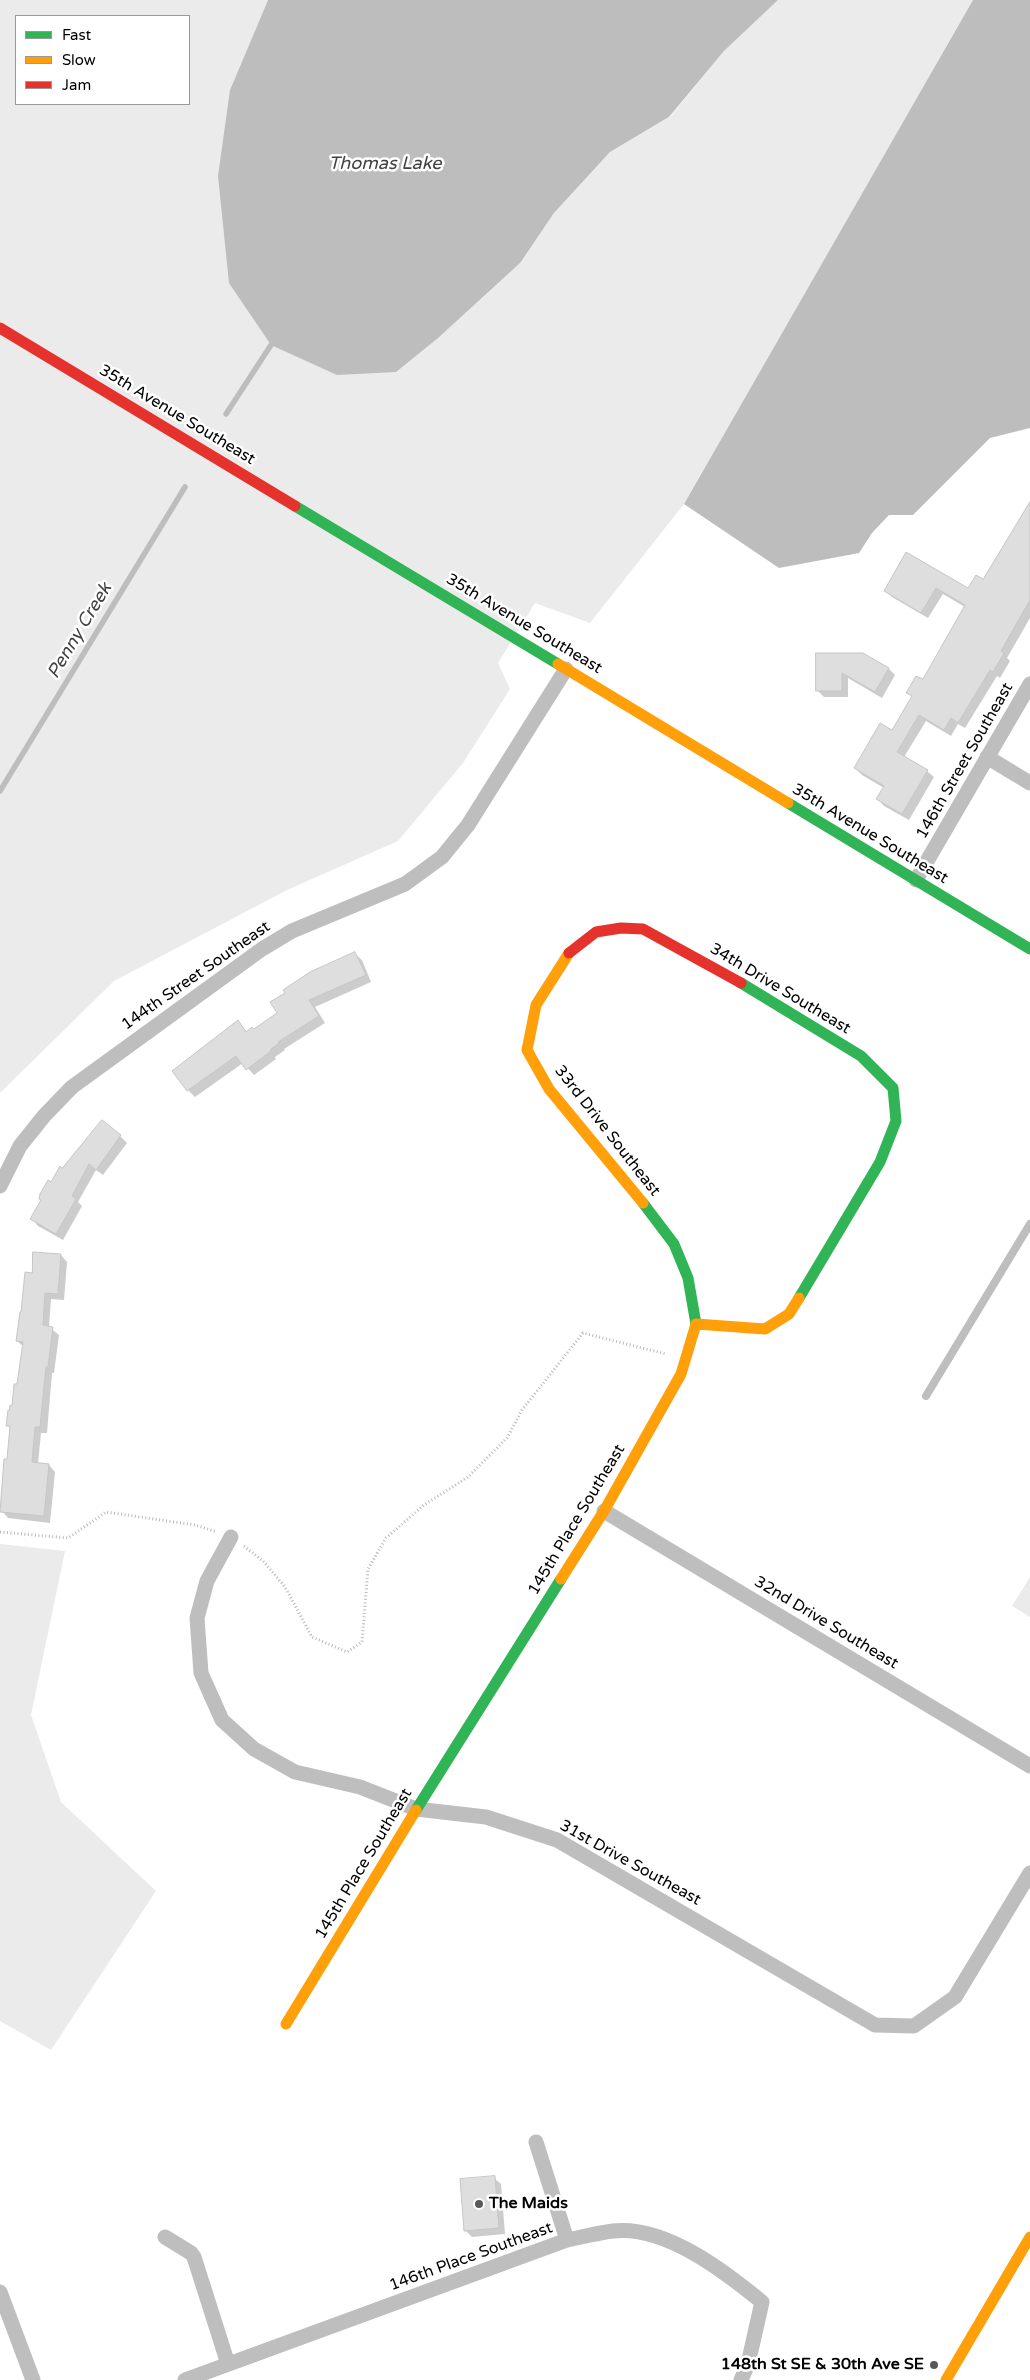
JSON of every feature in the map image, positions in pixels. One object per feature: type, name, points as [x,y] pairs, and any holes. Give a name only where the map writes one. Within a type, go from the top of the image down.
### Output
[{"type":"street","name":"35th Avenue Southeast","points":[[0,328],[1030,949]]},
{"type":"street","name":"144th Street Southeast","points":[[0,1186],[20,1146],[44,1116],[72,1086],[262,949],[292,930],[405,884],[442,857],[468,825],[566,669]]},
{"type":"street","name":"146th Street Southeast","points":[[916,880],[1030,684]]},
{"type":"street","points":[[988,757],[1030,783]]},
{"type":"street","name":"33rd Drive Southeast","points":[[643,929],[621,928],[596,932],[568,953],[536,1005],[527,1050],[549,1089],[631,1186],[674,1244],[688,1278],[696,1324]]},
{"type":"street","name":"34th Drive Southeast","points":[[643,929],[752,990],[861,1056],[892,1088],[896,1121],[880,1162],[789,1314],[765,1329],[696,1324]]},
{"type":"street","name":"145th Place Southeast","points":[[286,2024],[416,1809],[604,1510],[681,1374],[696,1324]]},
{"type":"street","name":"32nd Drive Southeast","points":[[604,1510],[1030,1766]]},
{"type":"street","name":"31st Drive Southeast","points":[[231,1537],[207,1581],[197,1618],[201,1673],[222,1720],[254,1749],[295,1772],[360,1787],[416,1809],[486,1817],[557,1840],[875,2025],[914,2026],[955,1997],[1030,1873]]},
{"type":"street","points":[[536,2142],[567,2240]]},
{"type":"street","name":"146th Place Southeast","points":[[185,2380],[567,2240],[614,2230],[651,2234],[696,2255],[735,2280],[762,2302],[748,2364],[741,2380]]},
{"type":"street","points":[[165,2237],[191,2253],[194,2257],[228,2364]]},
{"type":"street","points":[[946,2380],[1030,2237]]},
{"type":"street","points":[[0,2292],[33,2380]]},
{"type":"lane","points":[[926,1396],[1030,1224]]},
{"type":"path","points":[[0,1532],[68,1538],[106,1512],[195,1525],[231,1537],[264,1562],[285,1587],[312,1637],[347,1652],[362,1642],[368,1570],[386,1538],[424,1504],[468,1477],[507,1438],[522,1410],[583,1333],[685,1359]]},
{"type":"shaded area","points":[[0,0],[268,0],[230,90],[521,263],[554,213],[610,152],[670,117],[724,51],[778,0],[973,0],[684,504],[590,623],[535,603],[498,663],[510,689],[463,763],[398,841],[287,890],[114,981],[0,1093]]},
{"type":"shaded area","points":[[0,1544],[65,1551],[31,1715],[61,1802],[156,1891],[51,2050],[0,2021]]},
{"type":"shaded area","points":[[1030,1577],[1030,1617],[1012,1606]]},
{"type":"water","name":"Thomas Lake","points":[[268,0],[778,0],[724,51],[669,117],[610,152],[554,213],[521,262],[438,338],[396,372],[337,375],[271,345],[229,283],[218,176],[230,90]]},
{"type":"water","points":[[973,0],[1030,0],[1030,428],[990,438],[913,515],[889,515],[872,533],[859,553],[779,568],[684,504]]},
{"type":"building","points":[[1030,502],[1030,600],[1001,651],[1004,653],[993,672],[990,670],[958,723],[951,718],[944,730],[919,715],[897,752],[928,770],[902,814],[876,799],[884,786],[854,768],[880,723],[892,730],[912,696],[906,693],[916,676],[923,679],[965,605],[936,588],[921,613],[884,591],[906,552],[968,588],[976,575],[983,579]]},
{"type":"building","points":[[816,653],[863,653],[889,668],[875,692],[842,673],[842,691],[816,691]]},
{"type":"building","points":[[355,952],[366,975],[309,1000],[319,1016],[278,1042],[271,1051],[246,1070],[236,1056],[187,1091],[172,1071],[238,1020],[246,1032],[252,1027],[254,1029],[277,1013],[270,1002],[285,993],[283,990],[310,972]]},
{"type":"building","points":[[102,1120],[121,1135],[96,1170],[89,1164],[72,1196],[76,1199],[56,1234],[30,1219],[41,1200],[39,1199],[40,1194],[48,1180],[51,1182],[60,1166],[62,1168]]},
{"type":"building","points":[[33,1252],[61,1254],[58,1294],[45,1293],[43,1325],[53,1327],[48,1367],[46,1367],[40,1427],[35,1427],[32,1462],[49,1464],[44,1516],[0,1512],[4,1459],[7,1459],[10,1426],[6,1426],[8,1410],[10,1405],[12,1406],[14,1384],[17,1384],[23,1342],[16,1341],[25,1272],[32,1273]]},
{"type":"building","name":"The Maids","points":[[495,2176],[499,2228],[464,2231],[460,2179]]},
{"type":"waterway","name":"Penny Creek","points":[[226,414],[271,345]]},
{"type":"waterway","name":"Penny Creek","points":[[0,791],[185,487]]},
{"type":"traffic: fast","points":[[295,506],[558,664]]},
{"type":"traffic: fast","points":[[788,803],[1030,949]]},
{"type":"traffic: fast","points":[[741,983],[861,1056],[893,1088],[896,1121],[880,1162],[799,1298]]},
{"type":"traffic: fast","points":[[643,1203],[674,1244],[688,1278],[696,1324]]},
{"type":"traffic: fast","points":[[416,1810],[561,1579]]},
{"type":"traffic: slow","points":[[558,664],[788,803]]},
{"type":"traffic: slow","points":[[569,953],[536,1005],[527,1050],[549,1089],[643,1203]]},
{"type":"traffic: slow","points":[[561,1579],[604,1511],[681,1374],[696,1324],[765,1329],[789,1314],[799,1298]]},
{"type":"traffic: slow","points":[[286,2024],[416,1810]]},
{"type":"traffic: slow","points":[[946,2380],[1030,2237]]},
{"type":"traffic: jam","points":[[0,328],[295,506]]},
{"type":"traffic: jam","points":[[569,953],[596,932],[621,928],[643,929],[741,983]]},
{"type":"place","name":"The Maids","points":[[479,2204]]},
{"type":"place","name":"148th St SE & 30th Ave SE","points":[[934,2365]]}]
